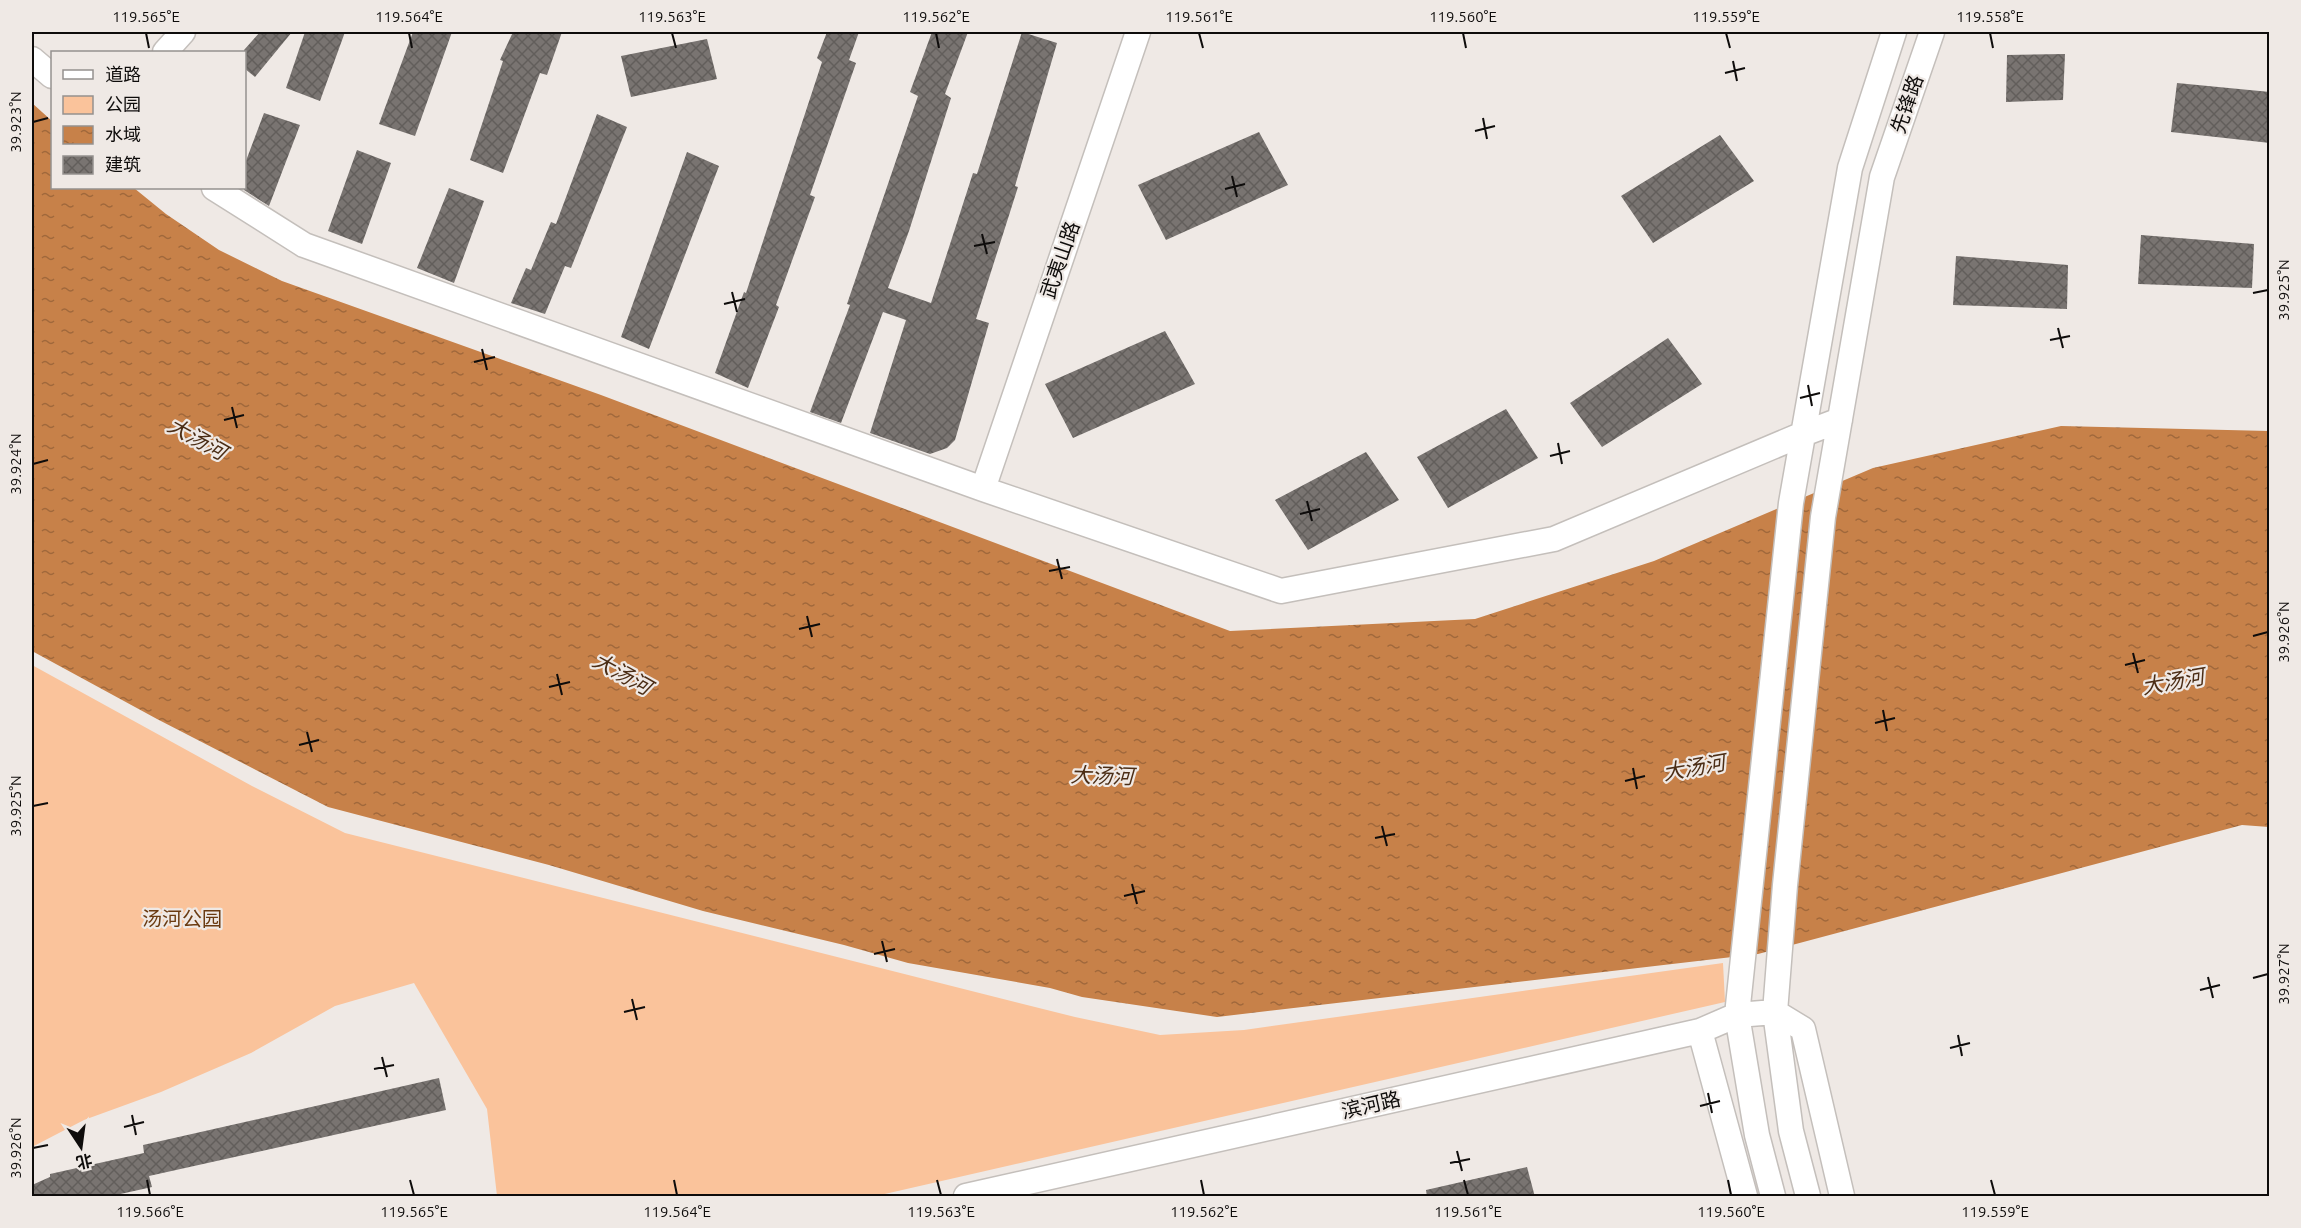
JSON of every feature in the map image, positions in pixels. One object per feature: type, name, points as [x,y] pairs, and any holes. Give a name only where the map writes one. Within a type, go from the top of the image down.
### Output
[{"type":"street","points":[[166,51],[183,32]]},
{"type":"street","name":"武夷山路","points":[[983,489],[1138,32]]},
{"type":"street","points":[[1773,1197],[1757,1135],[1737,1016],[1790,515],[1850,168],[1894,32]]},
{"type":"street","name":"先锋路","points":[[1808,1197],[1791,1131],[1774,1012],[1822,517],[1881,177],[1932,32]]},
{"type":"street","points":[[32,59],[51,75]]},
{"type":"street","points":[[216,189],[304,245],[983,489],[1281,591],[1554,539],[1840,420]]},
{"type":"street","points":[[1774,1012],[1803,1029],[1842,1197]]},
{"type":"street","name":"滨河路","points":[[966,1197],[1700,1030],[1737,1016],[1774,1012]]},
{"type":"street","points":[[1700,1030],[1744,1197]]},
{"type":"green space","name":"汤河公园","points":[[32,665],[252,786],[345,833],[1075,1017],[1160,1035],[1244,1030],[1723,963],[1725,1002],[876,1196],[497,1196],[487,1109],[414,983],[335,1006],[251,1053],[161,1092],[84,1120],[32,1147]]},
{"type":"water","name":"大汤河","points":[[32,103],[51,120],[51,189],[135,189],[166,214],[219,250],[282,281],[601,395],[1230,631],[1475,619],[1654,561],[1873,468],[2061,426],[2269,431],[2269,827],[2242,825],[1758,954],[1217,1017],[1082,997],[1050,988],[908,963],[703,911],[549,865],[328,807],[157,719],[32,651]]},
{"type":"building","points":[[260,32],[292,32],[255,77],[246,70],[246,51],[244,50]]},
{"type":"building","points":[[305,32],[345,32],[320,101],[286,88]]},
{"type":"building","points":[[413,32],[452,32],[415,136],[379,124]]},
{"type":"building","points":[[513,32],[562,32],[547,75],[540,73],[503,173],[470,160],[503,61],[500,60]]},
{"type":"building","points":[[827,32],[859,32],[849,60],[856,63],[810,195],[815,197],[776,305],[779,307],[748,388],[715,373],[744,292],[746,293],[822,62],[817,58]]},
{"type":"building","points":[[932,32],[968,32],[945,94],[951,98],[909,231],[888,288],[931,303],[973,173],[977,174],[1022,32],[1057,43],[1015,186],[1018,187],[976,319],[989,323],[955,440],[947,448],[930,454],[870,433],[906,320],[883,312],[841,423],[810,412],[850,305],[847,304],[918,96],[910,92]]},
{"type":"building","points":[[707,39],[717,79],[631,97],[621,56]]},
{"type":"building","points":[[2065,54],[2063,100],[2006,102],[2007,55]]},
{"type":"building","points":[[2177,83],[2270,92],[2270,143],[2171,132]]},
{"type":"building","points":[[264,113],[300,125],[269,206],[244,190],[246,189],[246,161]]},
{"type":"building","points":[[597,114],[627,127],[571,268],[565,266],[545,314],[511,303],[526,268],[531,270],[551,222],[556,224]]},
{"type":"building","points":[[1259,132],[1288,185],[1166,240],[1138,185]]},
{"type":"building","points":[[1720,135],[1754,181],[1653,243],[1621,196]]},
{"type":"building","points":[[357,150],[391,163],[362,244],[328,231]]},
{"type":"building","points":[[687,152],[719,166],[649,349],[621,337]]},
{"type":"building","points":[[449,188],[484,201],[454,283],[417,268]]},
{"type":"building","points":[[2141,235],[2254,244],[2252,288],[2138,284]]},
{"type":"building","points":[[1956,256],[2068,265],[2067,309],[1953,305]]},
{"type":"building","points":[[1165,331],[1195,384],[1073,438],[1045,384]]},
{"type":"building","points":[[1668,338],[1702,384],[1602,447],[1570,403]]},
{"type":"building","points":[[1506,409],[1538,458],[1448,508],[1417,457]]},
{"type":"building","points":[[1366,452],[1399,500],[1308,550],[1275,500]]},
{"type":"building","points":[[439,1078],[446,1110],[149,1176],[152,1187],[107,1197],[32,1197],[32,1185],[50,1177],[50,1174],[144,1153],[143,1145]]},
{"type":"building","points":[[1527,1167],[1535,1197],[1427,1197],[1426,1190]]}]
